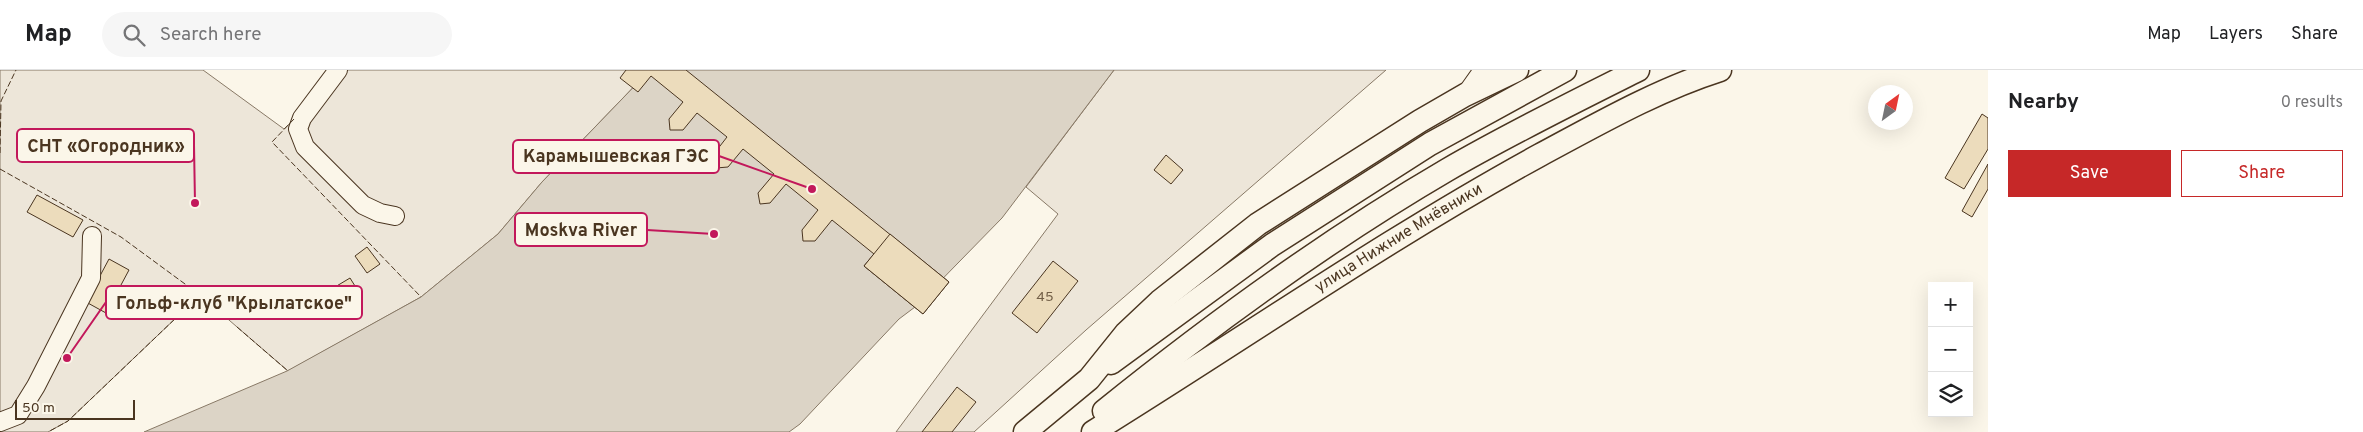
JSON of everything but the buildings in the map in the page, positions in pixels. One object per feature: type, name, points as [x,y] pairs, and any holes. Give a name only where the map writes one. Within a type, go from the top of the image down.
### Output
[{"type":"main road","points":[[1089,379],[1126,333],[1216,256],[1258,224],[1420,121],[1465,95],[1517,70]]},
{"type":"main road","points":[[1024,432],[1089,379],[1272,245],[1430,144],[1565,70]]},
{"type":"main road","points":[[1078,432],[1152,372],[1293,268],[1447,170],[1567,105],[1638,70]]},
{"type":"main road","name":"улица Нижние Мнёвники","points":[[1093,432],[1351,267],[1486,185],[1622,111],[1720,70]]},
{"type":"street","points":[[338,70],[302,118],[298,129],[305,147],[363,205],[380,213],[395,216]]},
{"type":"street","points":[[1465,95],[1483,70]]},
{"type":"street","points":[[0,422],[18,415],[36,386],[91,278],[92,236]]},
{"type":"shaded area","points":[[0,70],[203,70],[284,129],[344,70],[650,70],[542,182],[498,234],[421,297],[288,371],[200,295],[68,421],[48,432],[0,432]]},
{"type":"shaded area","points":[[650,70],[1114,70],[1002,218],[915,307],[899,319],[800,424],[789,432],[144,432],[287,371],[421,297],[498,234],[542,182]]},
{"type":"shaded area","points":[[1114,70],[1386,70],[1086,330],[974,432],[896,432],[1058,214],[1026,187]]},
{"type":"fence","points":[[0,153],[1,101],[16,70]]},
{"type":"fence","points":[[294,119],[272,142],[421,297]]},
{"type":"fence","points":[[0,169],[121,237],[200,295],[68,421],[48,432]]},
{"type":"fence","points":[[237,327],[288,371]]},
{"type":"place","name":"Карамышевская ГЭС","points":[[812,189]]},
{"type":"place","name":"СНТ «Огородник»","points":[[195,203]]},
{"type":"place","name":"Moskva River","points":[[714,234]]},
{"type":"place","name":"Гольф-клуб \"Крылатское\"","points":[[67,358]]}]
